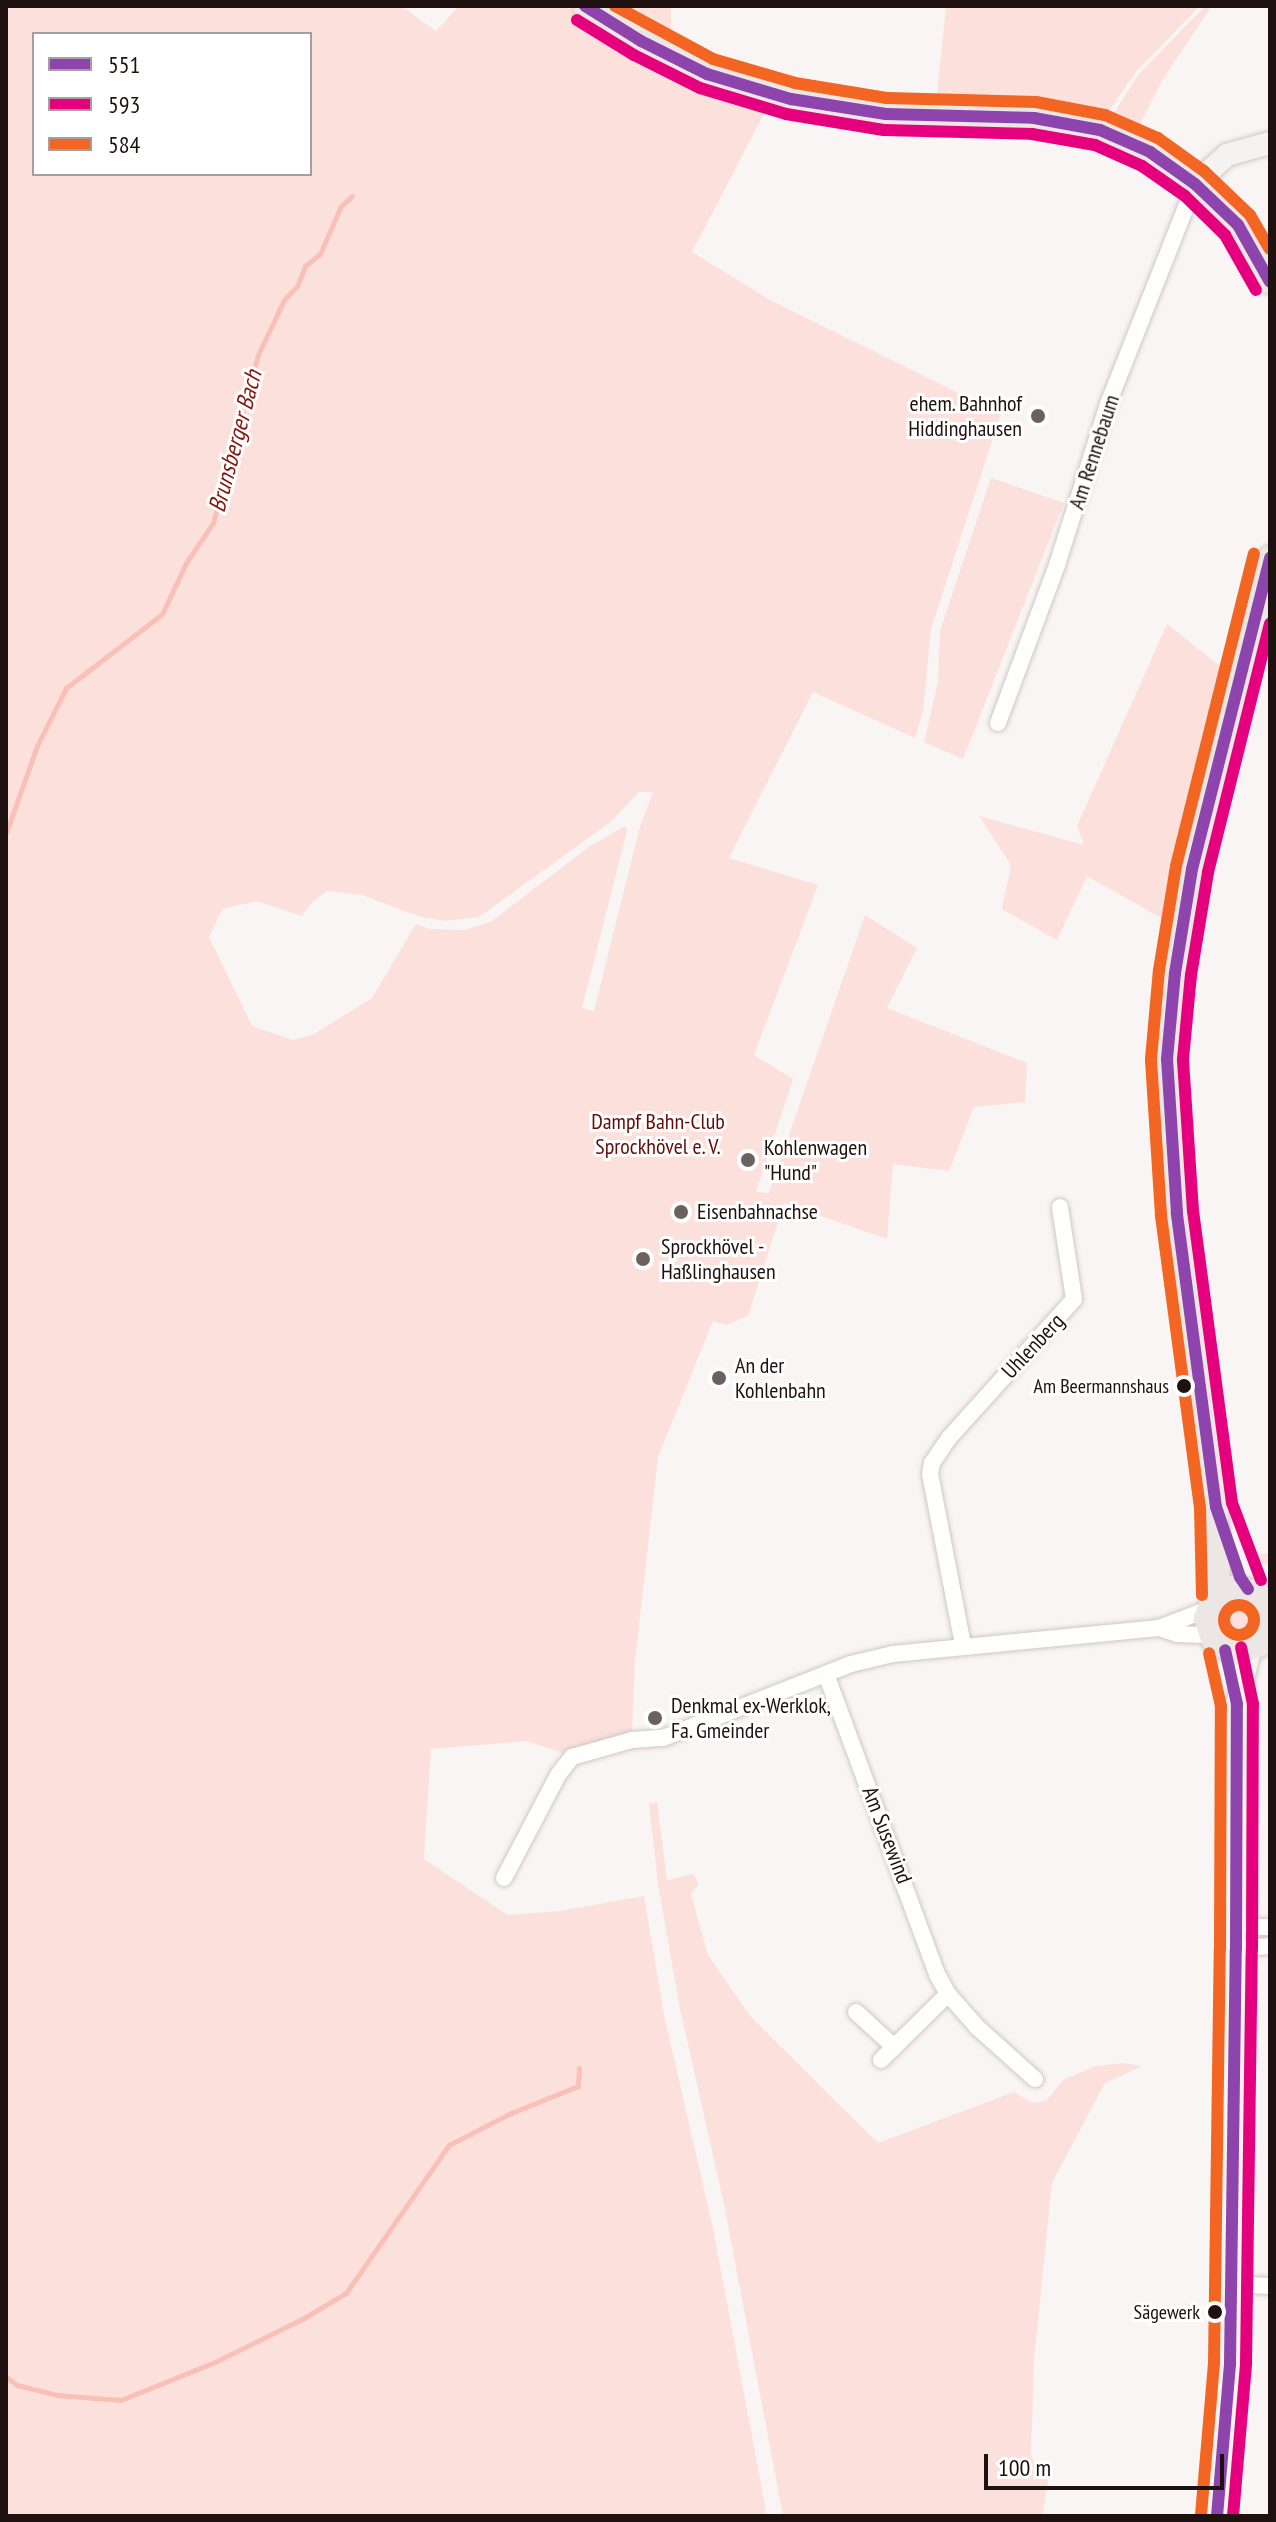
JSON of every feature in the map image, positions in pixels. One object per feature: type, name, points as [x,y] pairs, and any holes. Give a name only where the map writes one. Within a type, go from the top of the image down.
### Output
[{"type":"main road","points":[[585,6],[641,41],[707,74],[791,99],[886,114],[1034,118],[1100,130],[1150,152],[1195,184],[1238,225],[1270,282]]},
{"type":"main road","points":[[1195,184],[1227,155],[1270,143]]},
{"type":"main road","points":[[1237,1704],[1218,1642],[1213,1602],[1216,1507],[1177,1213],[1167,1059],[1175,973],[1192,869],[1270,558]]},
{"type":"main road","points":[[1216,1507],[1240,1577],[1258,1589],[1270,1613]]},
{"type":"main road","points":[[1213,1602],[1233,1588],[1258,1589]]},
{"type":"main road","points":[[1218,1642],[1250,1650],[1259,1645],[1270,1628]]},
{"type":"main road","points":[[1217,2516],[1225,2451],[1231,2284],[1237,1704],[1250,1650]]},
{"type":"street","name":"Am Rennebaum","points":[[998,723],[1057,565],[1108,404],[1195,184]]},
{"type":"street","name":"Uhlenberg","points":[[963,1645],[930,1474],[932,1463],[957,1429],[1074,1299],[1060,1207]]},
{"type":"street","points":[[504,1878],[558,1775],[572,1757],[642,1739],[663,1738],[826,1674],[893,1654],[1159,1628],[1213,1602]]},
{"type":"street","points":[[1159,1628],[1218,1642]]},
{"type":"street","name":"Am Susewind","points":[[826,1674],[948,1994],[977,2027],[1035,2079]]},
{"type":"street","points":[[1237,1926],[1270,1927]]},
{"type":"street","points":[[1236,1949],[1270,1946]]},
{"type":"street","points":[[881,2060],[948,1994]]},
{"type":"street","points":[[856,2012],[894,2047]]},
{"type":"street","points":[[1231,2284],[1270,2286]]},
{"type":"green space","name":"Dampf Bahn-Club Sprockhövel e. V.","points":[[6,6],[401,6],[436,31],[459,6],[564,6],[602,32],[703,87],[769,104],[692,252],[770,300],[1001,414],[931,629],[923,711],[915,738],[813,692],[729,858],[818,885],[754,1055],[793,1079],[756,1192],[769,1193],[865,915],[917,948],[887,1008],[1027,1063],[1025,1102],[974,1107],[949,1171],[893,1164],[887,1239],[784,1203],[748,1316],[726,1325],[713,1321],[658,1457],[635,1661],[632,1733],[566,1754],[527,1741],[431,1749],[424,1859],[508,1915],[560,1911],[644,1896],[664,2015],[713,2228],[767,2516],[6,2516]],"holes":[[[639,792],[653,792],[639,830],[594,1011],[582,1008],[627,831],[625,826],[590,846],[492,921],[465,930],[430,929],[416,924],[372,998],[314,1034],[293,1040],[252,1026],[209,937],[222,909],[257,901],[302,916],[311,903],[327,891],[362,895],[421,917],[446,921],[479,917],[612,821]]]},
{"type":"green space","points":[[605,6],[671,6],[671,44],[644,31]]},
{"type":"green space","points":[[946,6],[1200,6],[1135,73],[1107,114],[1096,116],[1055,107],[946,102],[946,98],[937,95]]},
{"type":"green space","points":[[1205,6],[1212,6],[1163,79],[1137,130],[1111,118],[1138,75]]},
{"type":"green space","points":[[991,478],[1064,503],[963,759],[924,742],[938,682],[940,631]]},
{"type":"green space","points":[[1167,624],[1224,669],[1168,922],[1087,876],[1057,940],[1002,909],[1011,865],[979,816],[1084,845],[1077,826]]},
{"type":"green space","points":[[1225,1461],[1229,1461],[1240,1538],[1260,1554],[1270,1553],[1270,1567],[1246,1554],[1240,1544],[1229,1503]]},
{"type":"green space","points":[[1236,1602],[1248,1605],[1257,1618],[1252,1634],[1240,1639],[1234,1638],[1229,1622],[1230,1605]]},
{"type":"green space","points":[[657,1802],[667,1880],[693,1874],[699,1884],[691,1894],[708,1955],[750,2016],[878,2143],[1014,2092],[1032,2103],[1046,2101],[1063,2080],[1095,2066],[1123,2063],[1142,2066],[1105,2083],[1052,2183],[1034,2360],[1031,2457],[1049,2477],[1042,2516],[783,2516],[724,2204],[680,2009],[658,1884],[649,1804]]},
{"type":"waterway","name":"Brunsberger Bach","points":[[6,833],[37,746],[66,688],[162,614],[186,563],[213,523],[258,355],[284,300],[297,286],[305,266],[320,254],[341,206],[352,196]]},
{"type":"waterway","points":[[6,2377],[17,2385],[57,2395],[121,2400],[215,2362],[304,2318],[346,2293],[449,2145],[511,2113],[578,2086],[579,2068]]},
{"type":"transit line","name":"551","points":[[585,6],[641,41],[707,74],[791,99],[886,114],[1034,118],[1100,130],[1150,152],[1195,184],[1238,225],[1270,282]]},
{"type":"transit line","name":"584","points":[[615,6],[713,59],[795,83],[887,98],[1036,102],[1105,115],[1158,138],[1204,171],[1250,215],[1270,249]]},
{"type":"transit line","name":"593","points":[[577,20],[634,55],[700,88],[786,114],[884,130],[1032,134],[1095,145],[1142,166],[1185,196],[1225,235],[1256,290]]},
{"type":"transit line","name":"584","points":[[1202,1595],[1200,1508],[1161,1215],[1151,1059],[1159,970],[1176,866],[1254,554]]},
{"type":"transit line","name":"551","points":[[1248,1589],[1240,1577],[1216,1507],[1177,1213],[1167,1059],[1175,973],[1192,869],[1270,558]]},
{"type":"transit line","name":"593","points":[[1261,1580],[1232,1503],[1193,1211],[1183,1059],[1191,975],[1208,872],[1270,624]]},
{"type":"transit line","name":"584","points":[[1239,1605],[1245,1606],[1253,1614],[1254,1620],[1253,1626],[1245,1634],[1239,1635],[1233,1634],[1225,1626],[1224,1620],[1225,1614],[1233,1606],[1239,1605]]},
{"type":"transit line","name":"593","points":[[1233,2516],[1246,2363],[1252,1949],[1253,1704],[1241,1647]]},
{"type":"transit line","name":"551","points":[[1217,2516],[1230,2363],[1236,1949],[1237,1704],[1225,1650]]},
{"type":"transit line","name":"584","points":[[1201,2515],[1214,2362],[1220,1949],[1221,1706],[1209,1653]]},
{"type":"place","name":"ehem. Bahnhof Hiddinghausen","points":[[1038,416]]},
{"type":"place","name":"Kohlenwagen \"Hund\"","points":[[748,1160]]},
{"type":"place","name":"Eisenbahnachse","points":[[681,1212]]},
{"type":"place","name":"Sprockhövel - Haßlinghausen","points":[[643,1259]]},
{"type":"place","name":"An der Kohlenbahn","points":[[719,1378]]},
{"type":"place","name":"Am Beermannshaus","points":[[1184,1386]]},
{"type":"place","name":"Denkmal ex-Werklok, Fa. Gmeinder","points":[[655,1718]]},
{"type":"place","name":"Sägewerk","points":[[1215,2312]]}]
